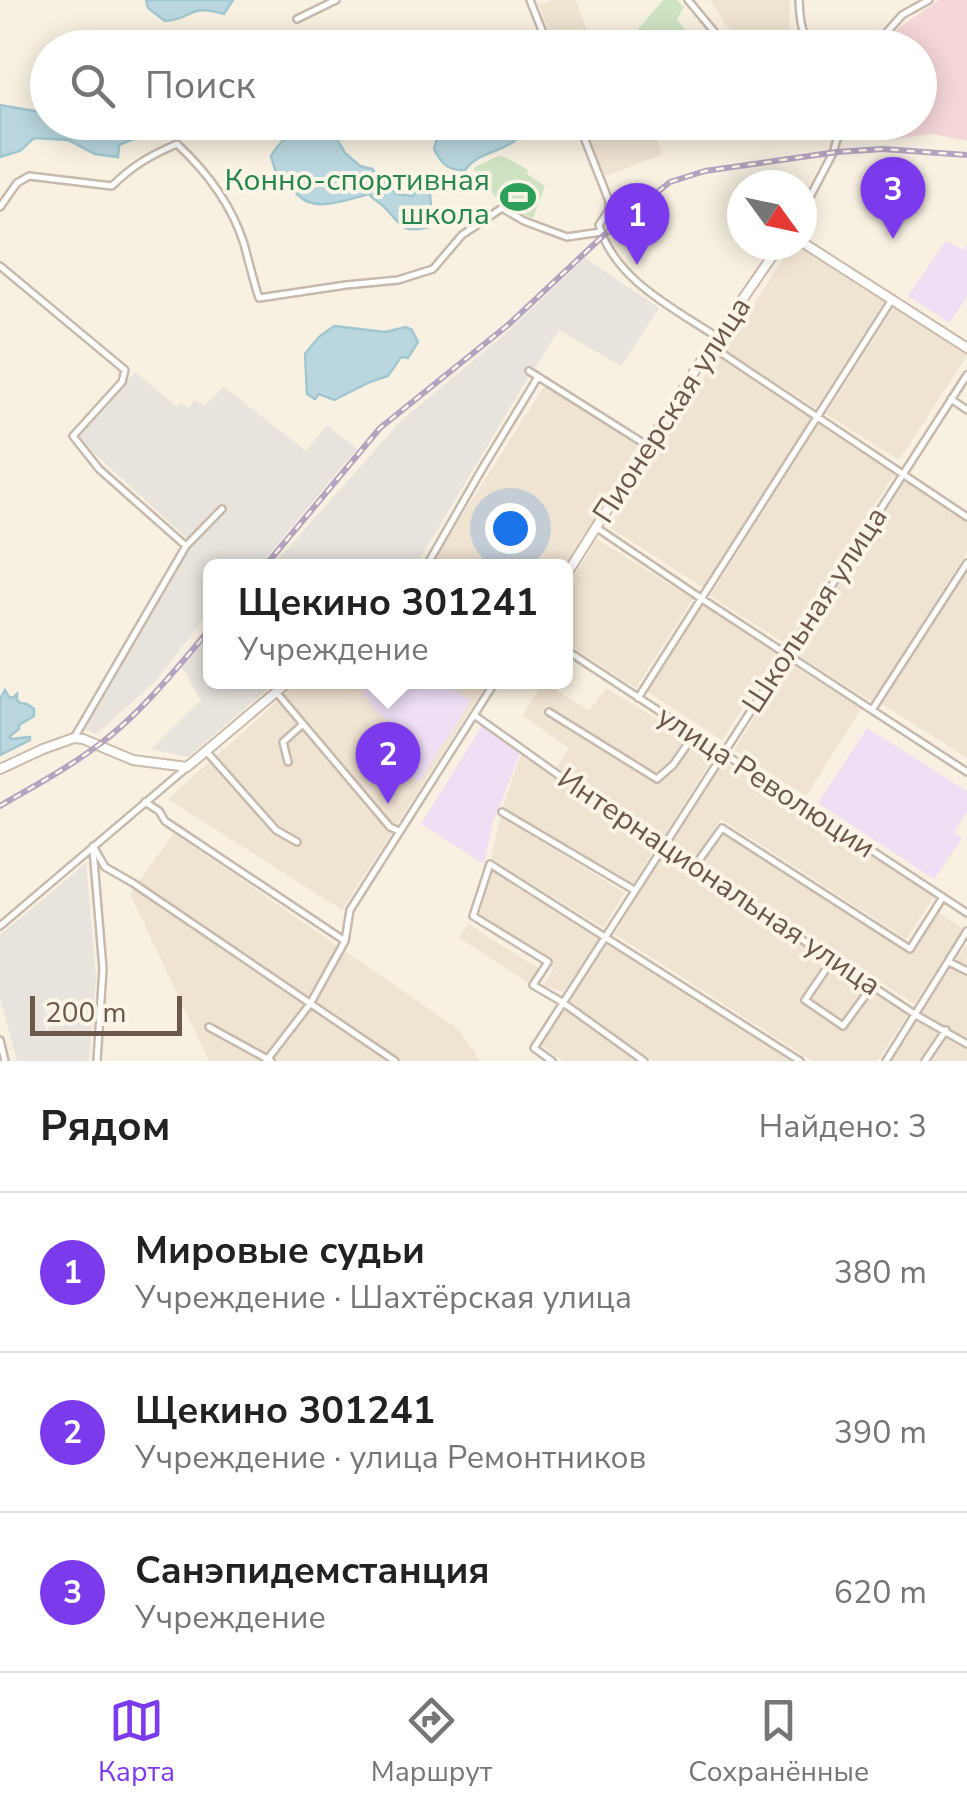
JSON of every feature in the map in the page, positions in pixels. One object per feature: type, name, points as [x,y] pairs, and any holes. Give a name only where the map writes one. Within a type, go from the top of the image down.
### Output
[{"type":"street","points":[[297,19],[336,0]]},
{"type":"street","points":[[530,0],[542,30]]},
{"type":"street","points":[[688,0],[713,30]]},
{"type":"street","points":[[799,0],[802,30]]},
{"type":"street","points":[[889,30],[902,15],[929,0]]},
{"type":"street","points":[[585,140],[609,201],[599,225],[620,264],[642,287],[717,337]]},
{"type":"street","points":[[817,183],[837,140]]},
{"type":"street","points":[[0,207],[17,183],[29,176],[112,186],[128,169],[177,144],[198,164],[224,200],[244,242],[259,298],[398,280],[433,268],[462,235],[502,208],[567,236],[602,234]]},
{"type":"street","points":[[817,251],[967,348]]},
{"type":"street","name":"Пионерская улица","points":[[573,564],[770,260]]},
{"type":"street","points":[[0,266],[125,370],[122,382],[73,436],[99,469],[186,546]]},
{"type":"street","points":[[638,698],[893,299]]},
{"type":"street","points":[[711,348],[967,517]]},
{"type":"street","points":[[529,371],[648,446]]},
{"type":"street","name":"Школьная улица","points":[[552,1061],[534,1048],[967,375]]},
{"type":"street","points":[[431,559],[538,377]]},
{"type":"street","points":[[951,399],[967,410]]},
{"type":"street","points":[[74,738],[186,546],[222,508]]},
{"type":"street","points":[[597,528],[967,772]]},
{"type":"street","points":[[872,710],[967,563]]},
{"type":"street","name":"улица Революции","points":[[573,655],[967,913]]},
{"type":"street","points":[[0,926],[280,689]]},
{"type":"street","points":[[210,1027],[268,1060],[310,1004],[345,941],[350,910],[491,689]]},
{"type":"street","points":[[276,692],[390,827],[399,831]]},
{"type":"street","points":[[549,712],[657,779],[673,765],[694,735]]},
{"type":"street","name":"Интернациональная улица","points":[[474,715],[692,870],[967,1044]]},
{"type":"street","points":[[288,762],[283,742],[304,724]]},
{"type":"street","points":[[0,769],[74,738],[133,760],[187,767]]},
{"type":"street","points":[[206,750],[276,830],[297,842]]},
{"type":"street","points":[[145,802],[159,811],[165,821],[345,941]]},
{"type":"street","points":[[502,812],[634,890]]},
{"type":"street","points":[[692,870],[722,828],[910,949],[943,897]]},
{"type":"street","points":[[93,846],[105,867],[395,1061]]},
{"type":"street","points":[[93,846],[104,970],[97,1061]]},
{"type":"street","points":[[644,1061],[533,985],[548,962],[473,916],[490,864],[800,1061]]},
{"type":"street","points":[[886,1061],[967,931]]},
{"type":"street","points":[[833,958],[805,1000],[843,1026],[873,985]]},
{"type":"street","points":[[950,962],[967,971]]},
{"type":"street","points":[[925,1061],[946,1030]]},
{"type":"street","points":[[0,1040],[6,1061]]},
{"type":"shaded area","points":[[553,0],[576,0],[587,30],[548,30],[539,5]]},
{"type":"shaded area","points":[[710,0],[790,0],[790,30],[728,28]]},
{"type":"shaded area","points":[[939,0],[967,0],[967,141],[937,135],[937,30],[897,30]]},
{"type":"shaded area","points":[[589,140],[657,140],[662,155],[602,177]]},
{"type":"shaded area","points":[[946,241],[964,250],[967,245],[967,296],[950,323],[908,296]]},
{"type":"shaded area","points":[[817,254],[886,298],[816,408],[725,350],[782,260],[817,260]]},
{"type":"shaded area","points":[[585,258],[659,308],[621,366],[559,330],[418,559],[278,559],[401,421],[504,335]]},
{"type":"shaded area","points":[[895,306],[967,351],[899,460],[826,414]]},
{"type":"shaded area","points":[[717,357],[812,418],[704,588],[609,527]]},
{"type":"shaded area","points":[[135,372],[177,407],[181,403],[189,408],[194,400],[204,406],[224,387],[306,451],[327,425],[357,449],[265,559],[203,559],[203,620],[154,683],[96,734],[80,728],[192,543],[83,443],[80,435]]},
{"type":"shaded area","points":[[545,385],[642,446],[569,559],[434,559]]},
{"type":"shaded area","points":[[819,423],[896,472],[786,644],[710,596]]},
{"type":"shaded area","points":[[904,479],[967,519],[967,552],[872,702],[794,653]]},
{"type":"shaded area","points":[[597,539],[693,599],[636,688],[573,648],[573,578]]},
{"type":"shaded area","points":[[967,571],[967,758],[882,704]]},
{"type":"shaded area","points":[[701,604],[778,653],[722,740],[646,691]]},
{"type":"shaded area","points":[[203,641],[203,689],[268,689],[188,757],[151,749],[201,700],[181,665]]},
{"type":"shaded area","points":[[789,663],[861,709],[806,796],[734,750]]},
{"type":"shaded area","points":[[606,688],[715,754],[662,839],[557,767],[569,748],[522,715],[539,689],[555,689],[589,711]]},
{"type":"shaded area","points":[[291,689],[484,689],[342,910],[168,799]]},
{"type":"shaded area","points":[[360,689],[453,689],[471,701],[419,782],[375,753],[392,726]]},
{"type":"shaded area","points":[[482,726],[521,751],[493,822],[484,864],[421,824]]},
{"type":"shaded area","points":[[867,728],[967,791],[967,812],[954,833],[962,838],[934,879],[818,803]]},
{"type":"shaded area","points":[[521,755],[658,844],[632,885],[502,809]]},
{"type":"shaded area","points":[[723,761],[934,897],[906,939],[721,819],[695,859],[671,843]]},
{"type":"shaded area","points":[[501,816],[625,893],[603,928],[491,858]]},
{"type":"shaded area","points":[[725,830],[911,952],[938,912],[963,929],[914,1004],[702,865]]},
{"type":"shaded area","points":[[174,833],[458,1029],[481,1061],[209,1061],[130,894]]},
{"type":"shaded area","points":[[665,850],[910,1012],[877,1061],[812,1061],[615,934]]},
{"type":"shaded area","points":[[86,863],[96,977],[89,1061],[17,1061],[0,997],[0,935]]},
{"type":"shaded area","points":[[493,870],[600,937],[563,992],[543,986],[554,968],[478,920]]},
{"type":"shaded area","points":[[468,924],[541,970],[532,985],[459,938]]},
{"type":"shaded area","points":[[607,941],[796,1061],[653,1061],[568,1002]]},
{"type":"shaded area","points":[[967,944],[967,1061],[888,1061]]},
{"type":"shaded area","points":[[564,1009],[637,1061],[563,1061],[539,1044]]},
{"type":"green space","points":[[663,0],[677,0],[684,7],[677,19],[685,30],[637,30]]},
{"type":"green space","name":"Конно-спортивная школа","points":[[498,156],[528,170],[527,174],[545,186],[533,218],[504,207],[474,170]]},
{"type":"water","points":[[146,0],[233,0],[224,14],[203,10],[165,21],[148,8]]},
{"type":"water","points":[[0,105],[30,110],[32,140],[20,151],[0,157]]},
{"type":"water","points":[[68,140],[131,140],[119,145],[118,157],[95,154]]},
{"type":"water","points":[[338,140],[345,153],[360,166],[372,169],[396,194],[413,196],[424,183],[429,185],[429,227],[405,228],[369,194],[323,204],[306,201],[276,173],[271,156],[280,143]]},
{"type":"water","points":[[436,140],[515,140],[477,159],[465,170],[442,162],[434,149]]},
{"type":"water","points":[[334,326],[385,332],[406,327],[418,342],[408,358],[401,357],[388,376],[334,400],[319,394],[315,399],[307,394],[305,354]]},
{"type":"water","points":[[5,690],[9,697],[17,694],[20,703],[34,709],[34,716],[9,737],[30,740],[0,755],[0,699]]},
{"type":"railway","points":[[271,559],[380,428],[508,325],[604,235],[670,182],[705,171],[837,152],[883,149],[967,155]]},
{"type":"railway","points":[[0,806],[77,760],[116,731],[203,637]]},
{"type":"place","name":"Конно-спортивная школа","points":[[518,197]]},
{"type":"place","name":"Санэпидемстанция","points":[[893,239]]},
{"type":"place","name":"Мировые судьи","points":[[637,265]]},
{"type":"place","name":"Щекино 301241","points":[[388,804]]}]
